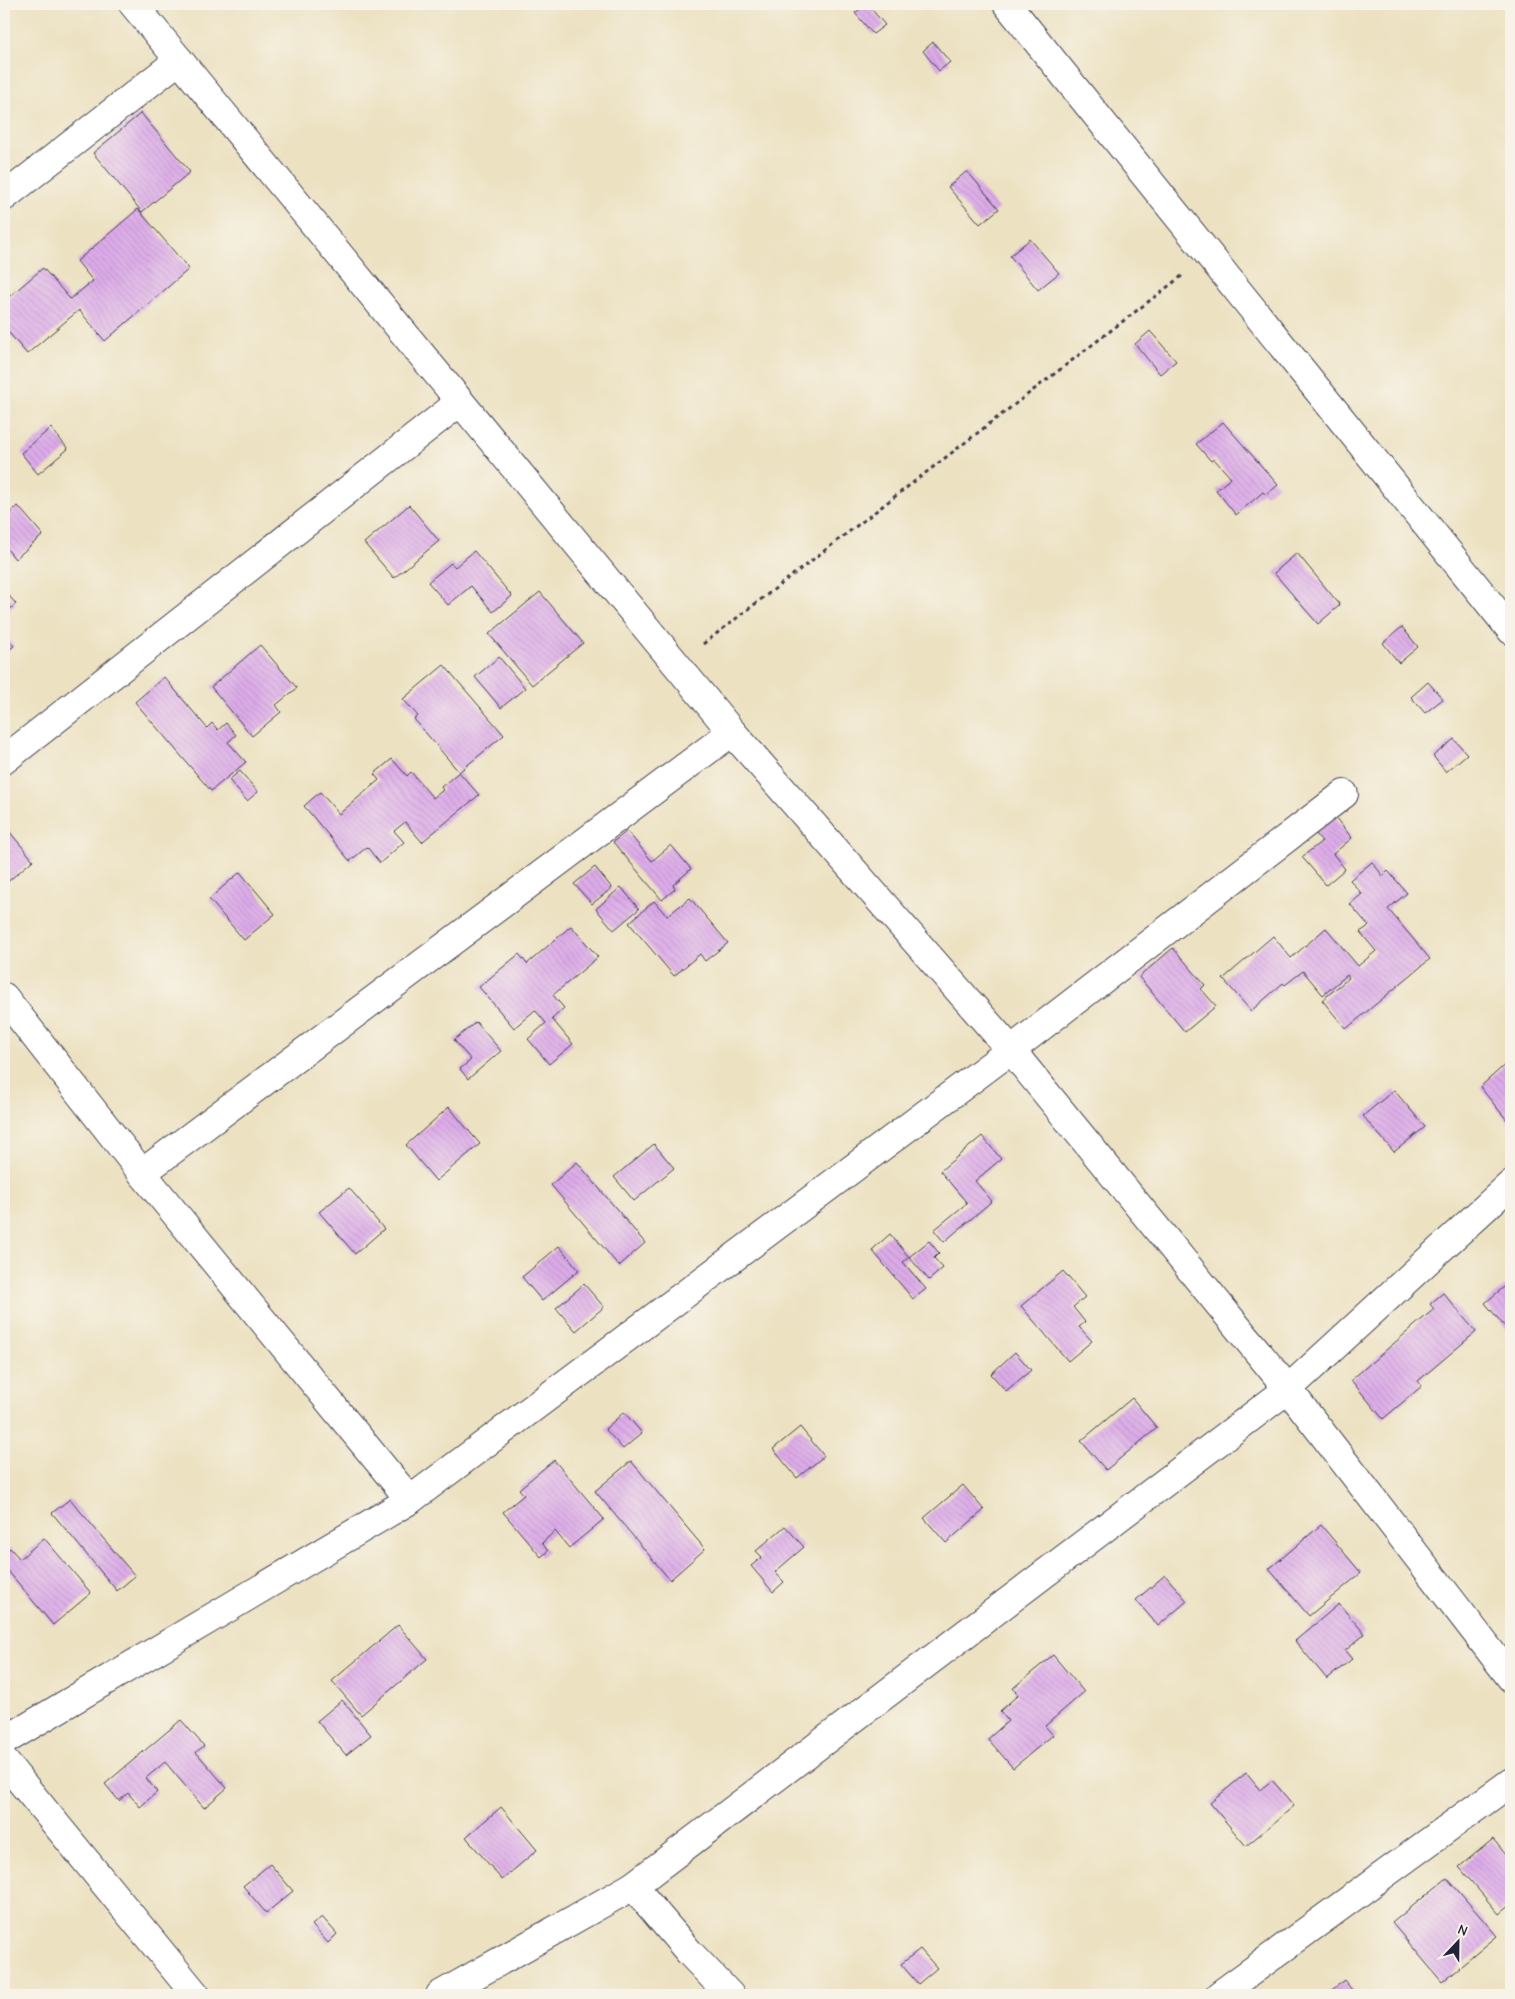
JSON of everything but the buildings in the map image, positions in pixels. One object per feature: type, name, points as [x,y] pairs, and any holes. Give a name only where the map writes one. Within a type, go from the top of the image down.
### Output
[{"type":"street","points":[[133,4],[732,732],[1012,1050],[1288,1389],[1511,1678]]},
{"type":"street","points":[[1007,4],[1511,630]]},
{"type":"street","points":[[4,197],[179,60]]},
{"type":"street","points":[[4,760],[460,402]]},
{"type":"street","points":[[142,1173],[732,732]]},
{"type":"street","points":[[4,1741],[410,1500],[1012,1050],[1344,794]]},
{"type":"street","points":[[4,997],[142,1173],[410,1500]]},
{"type":"street","points":[[440,1995],[633,1886],[1288,1389],[1511,1184]]},
{"type":"street","points":[[4,1761],[196,1995]]},
{"type":"street","points":[[1219,1995],[1511,1782]]},
{"type":"street","points":[[633,1886],[689,1952],[730,1995]]},
{"type":"path","points":[[676,664],[1209,255]]}]
